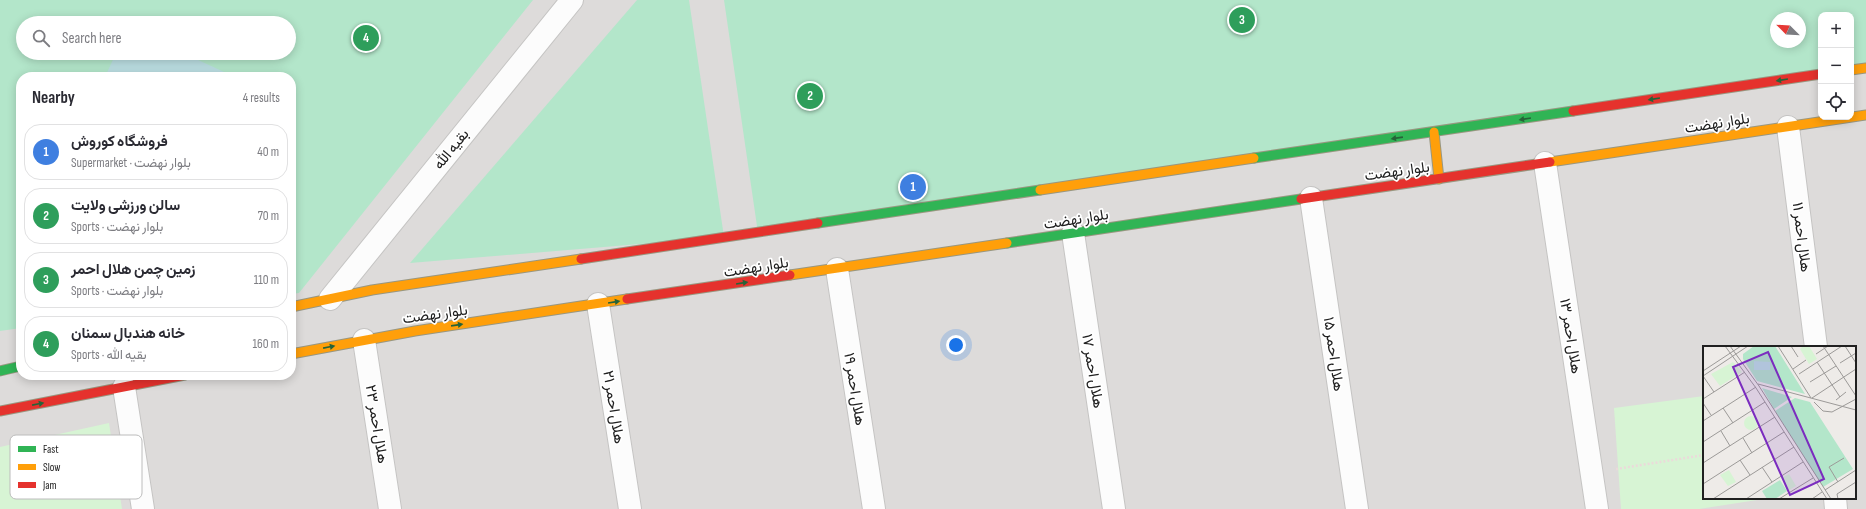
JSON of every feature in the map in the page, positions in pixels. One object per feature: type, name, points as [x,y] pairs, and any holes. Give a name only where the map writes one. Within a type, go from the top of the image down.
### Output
[{"type":"main road","points":[[1854,70],[1866,68]]},
{"type":"main road","points":[[296,306],[372,290],[1818,74]]},
{"type":"main road","name":"بلوار نهضت","points":[[296,353],[364,340],[598,304],[1866,115]]},
{"type":"main road","points":[[1434,132],[1439,179]]},
{"type":"main road","points":[[0,371],[16,367]]},
{"type":"main road","points":[[0,411],[160,380]]},
{"type":"street","name":"بقیه الله","points":[[330,299],[572,0]]},
{"type":"street","name":"هلال احمر ۱۱","points":[[1788,127],[1816,346]]},
{"type":"street","name":"هلال احمر ۱۳","points":[[1545,163],[1597,509]]},
{"type":"street","name":"هلال احمر ۱۵","points":[[1311,198],[1357,509]]},
{"type":"street","name":"هلال احمر ۱۷","points":[[1073,234],[1114,509]]},
{"type":"street","name":"هلال احمر ۱۹","points":[[836,269],[874,509]]},
{"type":"street","name":"هلال احمر ۲۱","points":[[598,304],[630,509]]},
{"type":"street","name":"هلال احمر ۲۳","points":[[364,340],[390,509]]},
{"type":"street","points":[[124,387],[131,435]]},
{"type":"street","points":[[141,499],[143,509]]},
{"type":"street","points":[[1835,499],[1836,509]]},
{"type":"path","points":[[1592,472],[1703,455]]},
{"type":"shaded area","points":[[0,0],[1866,0],[1866,509],[0,509]]},
{"type":"green space","points":[[0,0],[533,0],[299,293],[296,293],[296,72],[16,72],[16,329],[0,331]]},
{"type":"green space","points":[[637,0],[689,0],[724,237],[410,263]]},
{"type":"green space","points":[[724,0],[1866,0],[1866,68],[1854,70],[1854,12],[1818,12],[1818,74],[758,233]]},
{"type":"green space","points":[[1703,396],[1703,499],[1764,499],[1699,509],[1621,509],[1614,408]]},
{"type":"green space","points":[[109,423],[111,435],[54,435]]},
{"type":"green space","points":[[10,445],[10,499],[120,499],[122,509],[0,509],[0,447]]},
{"type":"water","points":[[113,60],[198,60],[224,72],[107,72]]},
{"type":"traffic: fast","points":[[1254,158],[1573,111]]},
{"type":"traffic: fast","points":[[818,223],[1040,190]]},
{"type":"traffic: fast","points":[[1007,243],[1301,199]]},
{"type":"traffic: fast","points":[[0,371],[16,367]]},
{"type":"traffic: slow","points":[[1854,70],[1866,68]]},
{"type":"traffic: slow","points":[[1550,162],[1866,115]]},
{"type":"traffic: slow","points":[[1434,132],[1439,179]]},
{"type":"traffic: slow","points":[[1040,190],[1254,158]]},
{"type":"traffic: slow","points":[[790,275],[1007,243]]},
{"type":"traffic: slow","points":[[296,306],[372,290],[581,259]]},
{"type":"traffic: slow","points":[[296,353],[415,331],[627,299]]},
{"type":"traffic: jam","points":[[1573,111],[1818,74]]},
{"type":"traffic: jam","points":[[1301,199],[1550,162]]},
{"type":"traffic: jam","points":[[581,259],[818,223]]},
{"type":"traffic: jam","points":[[627,299],[790,275]]},
{"type":"traffic: jam","points":[[0,411],[159,380]]},
{"type":"place","name":"زمین چمن هلال احمر","points":[[1242,20]]},
{"type":"place","name":"خانه هندبال سمنان","points":[[366,38]]},
{"type":"place","name":"سالن ورزشی ولایت","points":[[810,96]]},
{"type":"place","name":"فروشگاه کوروش","points":[[913,187]]}]
